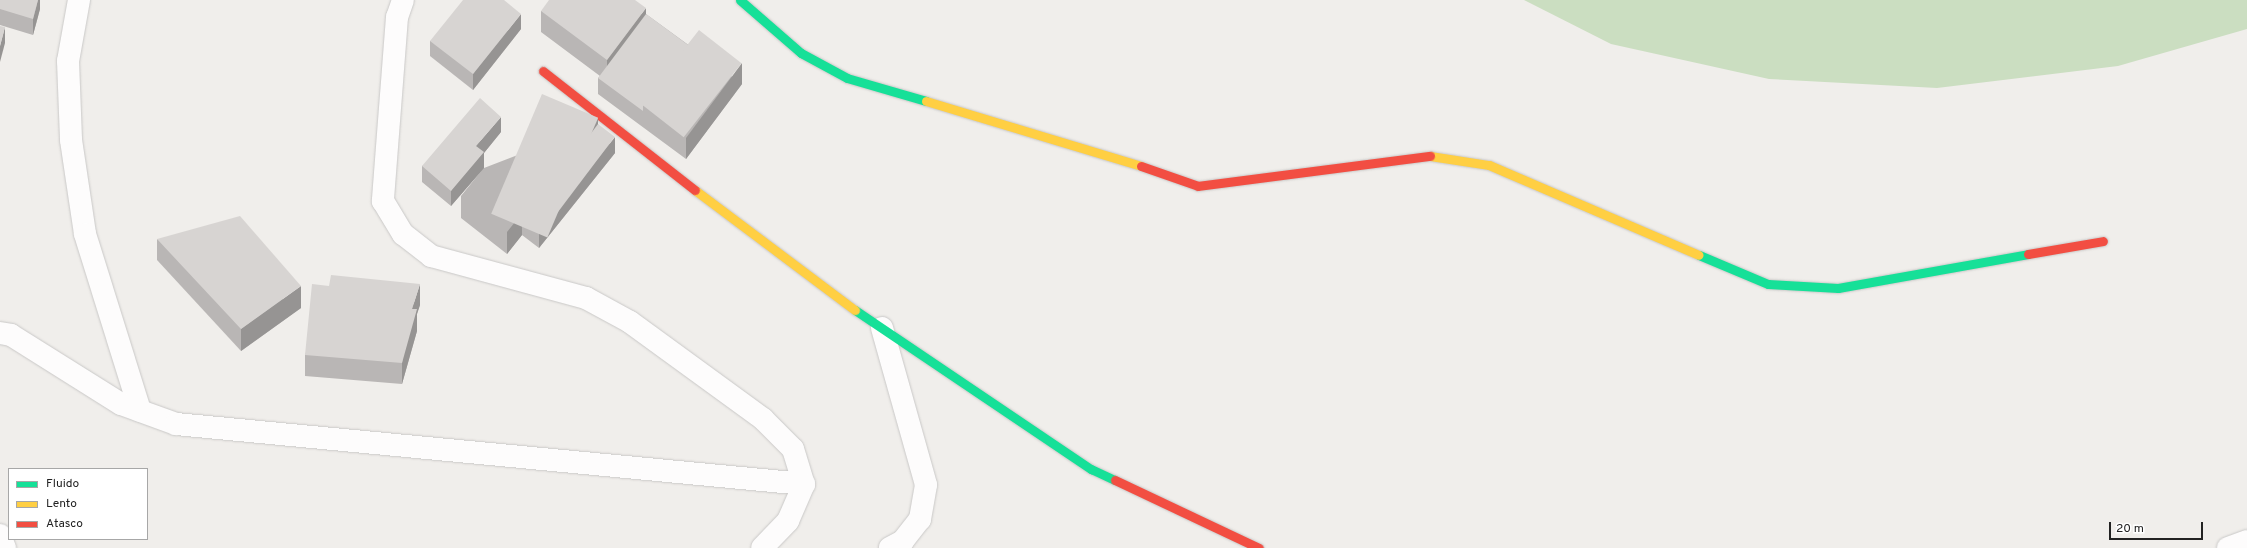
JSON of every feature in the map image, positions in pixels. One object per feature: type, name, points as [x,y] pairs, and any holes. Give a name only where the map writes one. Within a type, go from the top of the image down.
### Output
[{"type":"street","points":[[78,0],[68,61],[70,140],[85,234],[140,411]]},
{"type":"street","points":[[403,0],[397,17],[383,201],[403,234],[431,256],[586,298],[630,322],[763,419],[793,449],[804,484],[788,521],[762,548]]},
{"type":"street","points":[[740,0],[801,53],[847,78],[1106,154],[1198,186],[1425,155],[1489,165],[1775,284],[1838,288],[2103,241]]},
{"type":"street","points":[[543,71],[689,188],[812,281],[1091,469],[1234,544],[1259,548]]},
{"type":"street","points":[[882,328],[926,485],[920,519],[903,541],[890,548]]},
{"type":"street","points":[[0,333],[11,335],[122,404],[176,424],[804,484]]},
{"type":"street","points":[[0,535],[5,548]]},
{"type":"street","points":[[2228,548],[2247,541]]},
{"type":"green space","points":[[1524,0],[2247,0],[2247,29],[2118,66],[1937,88],[1769,79],[1611,44]]},
{"type":"building","points":[[0,0],[38,0],[33,19],[0,9]]},
{"type":"building","points":[[463,0],[504,0],[521,14],[473,74],[430,41]]},
{"type":"building","points":[[549,0],[635,0],[646,8],[607,60],[541,11]]},
{"type":"building","points":[[646,14],[688,45],[643,106],[643,111],[598,78]]},
{"type":"building","points":[[0,26],[5,27],[0,46]]},
{"type":"building","points":[[699,30],[742,63],[684,137],[641,104]]},
{"type":"building","points":[[542,94],[598,118],[547,238],[491,214]]},
{"type":"building","points":[[480,98],[501,117],[476,146],[484,152],[451,191],[422,166]]},
{"type":"building","points":[[598,124],[615,137],[541,234],[525,221]]},
{"type":"building","points":[[240,216],[301,286],[241,329],[157,239]]},
{"type":"building","points":[[331,275],[420,284],[412,309],[417,309],[402,363],[305,355],[312,284],[329,286]]},
{"type":"traffic: fast","points":[[740,0],[801,53],[847,78],[926,101]]},
{"type":"traffic: fast","points":[[1699,255],[1768,284],[1838,288],[2028,254]]},
{"type":"traffic: fast","points":[[855,310],[1091,469],[1115,480]]},
{"type":"traffic: slow","points":[[926,101],[1141,166]]},
{"type":"traffic: slow","points":[[1430,156],[1489,165],[1699,255]]},
{"type":"traffic: slow","points":[[695,190],[855,310]]},
{"type":"traffic: jam","points":[[543,71],[695,190]]},
{"type":"traffic: jam","points":[[1141,166],[1198,186],[1430,156]]},
{"type":"traffic: jam","points":[[2028,254],[2103,241]]},
{"type":"traffic: jam","points":[[1115,480],[1259,548]]}]
